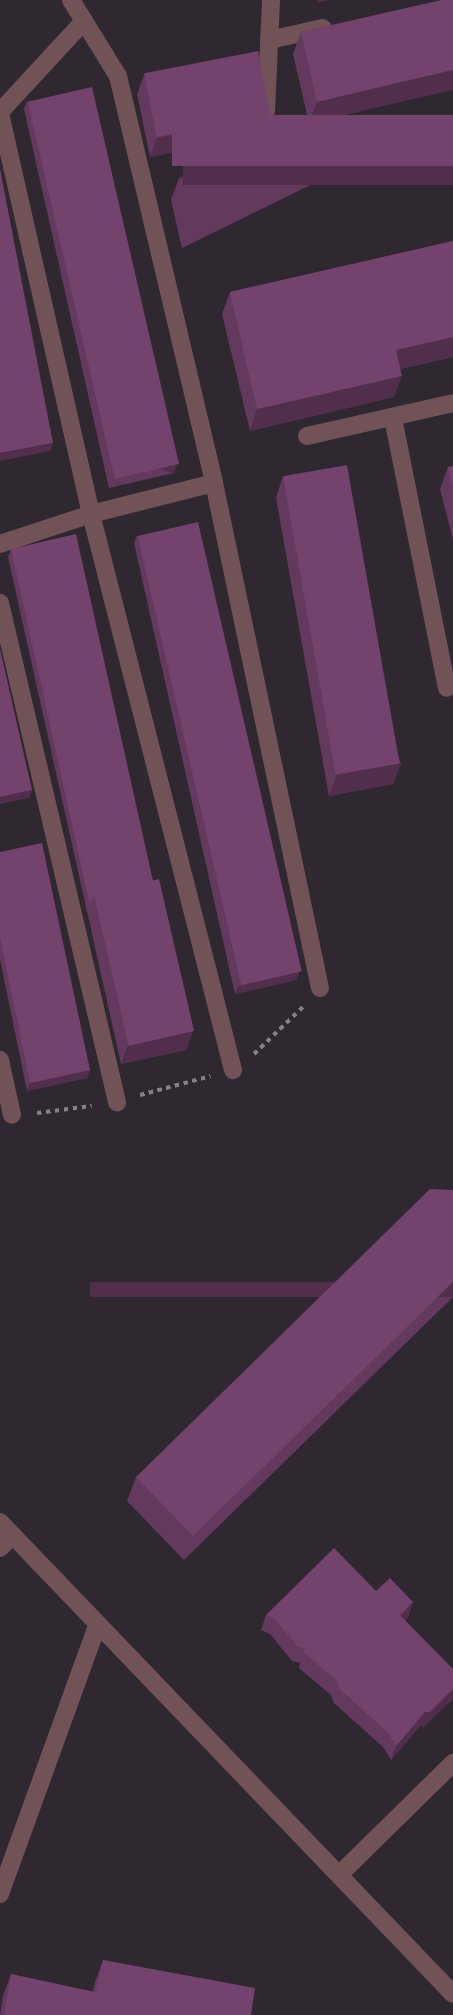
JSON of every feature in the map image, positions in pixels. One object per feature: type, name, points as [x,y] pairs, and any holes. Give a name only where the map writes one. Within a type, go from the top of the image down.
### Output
[{"type":"street","points":[[71,0],[118,76],[214,483],[320,988]]},
{"type":"street","points":[[266,111],[271,0]]},
{"type":"street","points":[[84,21],[0,112],[91,514],[232,1070]]},
{"type":"street","points":[[269,40],[337,25]]},
{"type":"street","points":[[307,436],[453,403]]},
{"type":"street","points":[[393,417],[447,688]]},
{"type":"street","points":[[0,544],[91,514],[214,483]]},
{"type":"street","points":[[0,603],[117,1102]]},
{"type":"street","points":[[0,1059],[12,1116]]},
{"type":"street","points":[[4,1535],[98,1624],[453,1994]]},
{"type":"street","points":[[0,1894],[98,1624]]},
{"type":"street","points":[[339,1875],[453,1763]]},
{"type":"path","points":[[12,1116],[117,1102],[232,1070],[285,1026],[320,988]]},
{"type":"building","points":[[442,0],[453,0],[453,70],[317,102],[301,32]]},
{"type":"building","points":[[258,51],[270,115],[157,137],[144,73]]},
{"type":"building","points":[[92,87],[179,464],[115,479],[28,102]]},
{"type":"building","points":[[172,115],[453,115],[453,166],[172,166]]},
{"type":"building","points":[[0,169],[53,443],[0,453]]},
{"type":"building","points":[[453,241],[453,337],[396,350],[402,376],[257,409],[230,292]]},
{"type":"building","points":[[347,465],[400,763],[336,775],[283,476]]},
{"type":"building","points":[[453,466],[453,488],[448,467]]},
{"type":"building","points":[[198,522],[302,971],[241,985],[138,536]]},
{"type":"building","points":[[76,534],[153,881],[94,894],[90,905],[11,549]]},
{"type":"building","points":[[0,649],[32,790],[0,797]]},
{"type":"building","points":[[42,843],[90,1070],[30,1083],[0,937],[0,852]]},
{"type":"building","points":[[159,879],[194,1031],[129,1046],[94,894]]},
{"type":"building","points":[[430,1189],[453,1190],[453,1282],[193,1536],[136,1477]]},
{"type":"building","points":[[334,1548],[376,1591],[390,1578],[413,1602],[400,1615],[453,1669],[453,1689],[430,1712],[425,1712],[396,1746],[389,1734],[339,1688],[336,1680],[304,1653],[305,1649],[297,1646],[275,1619],[266,1615]]},
{"type":"building","points":[[103,1960],[255,1988],[251,2015],[4,2015],[11,1974],[95,1992]]}]
